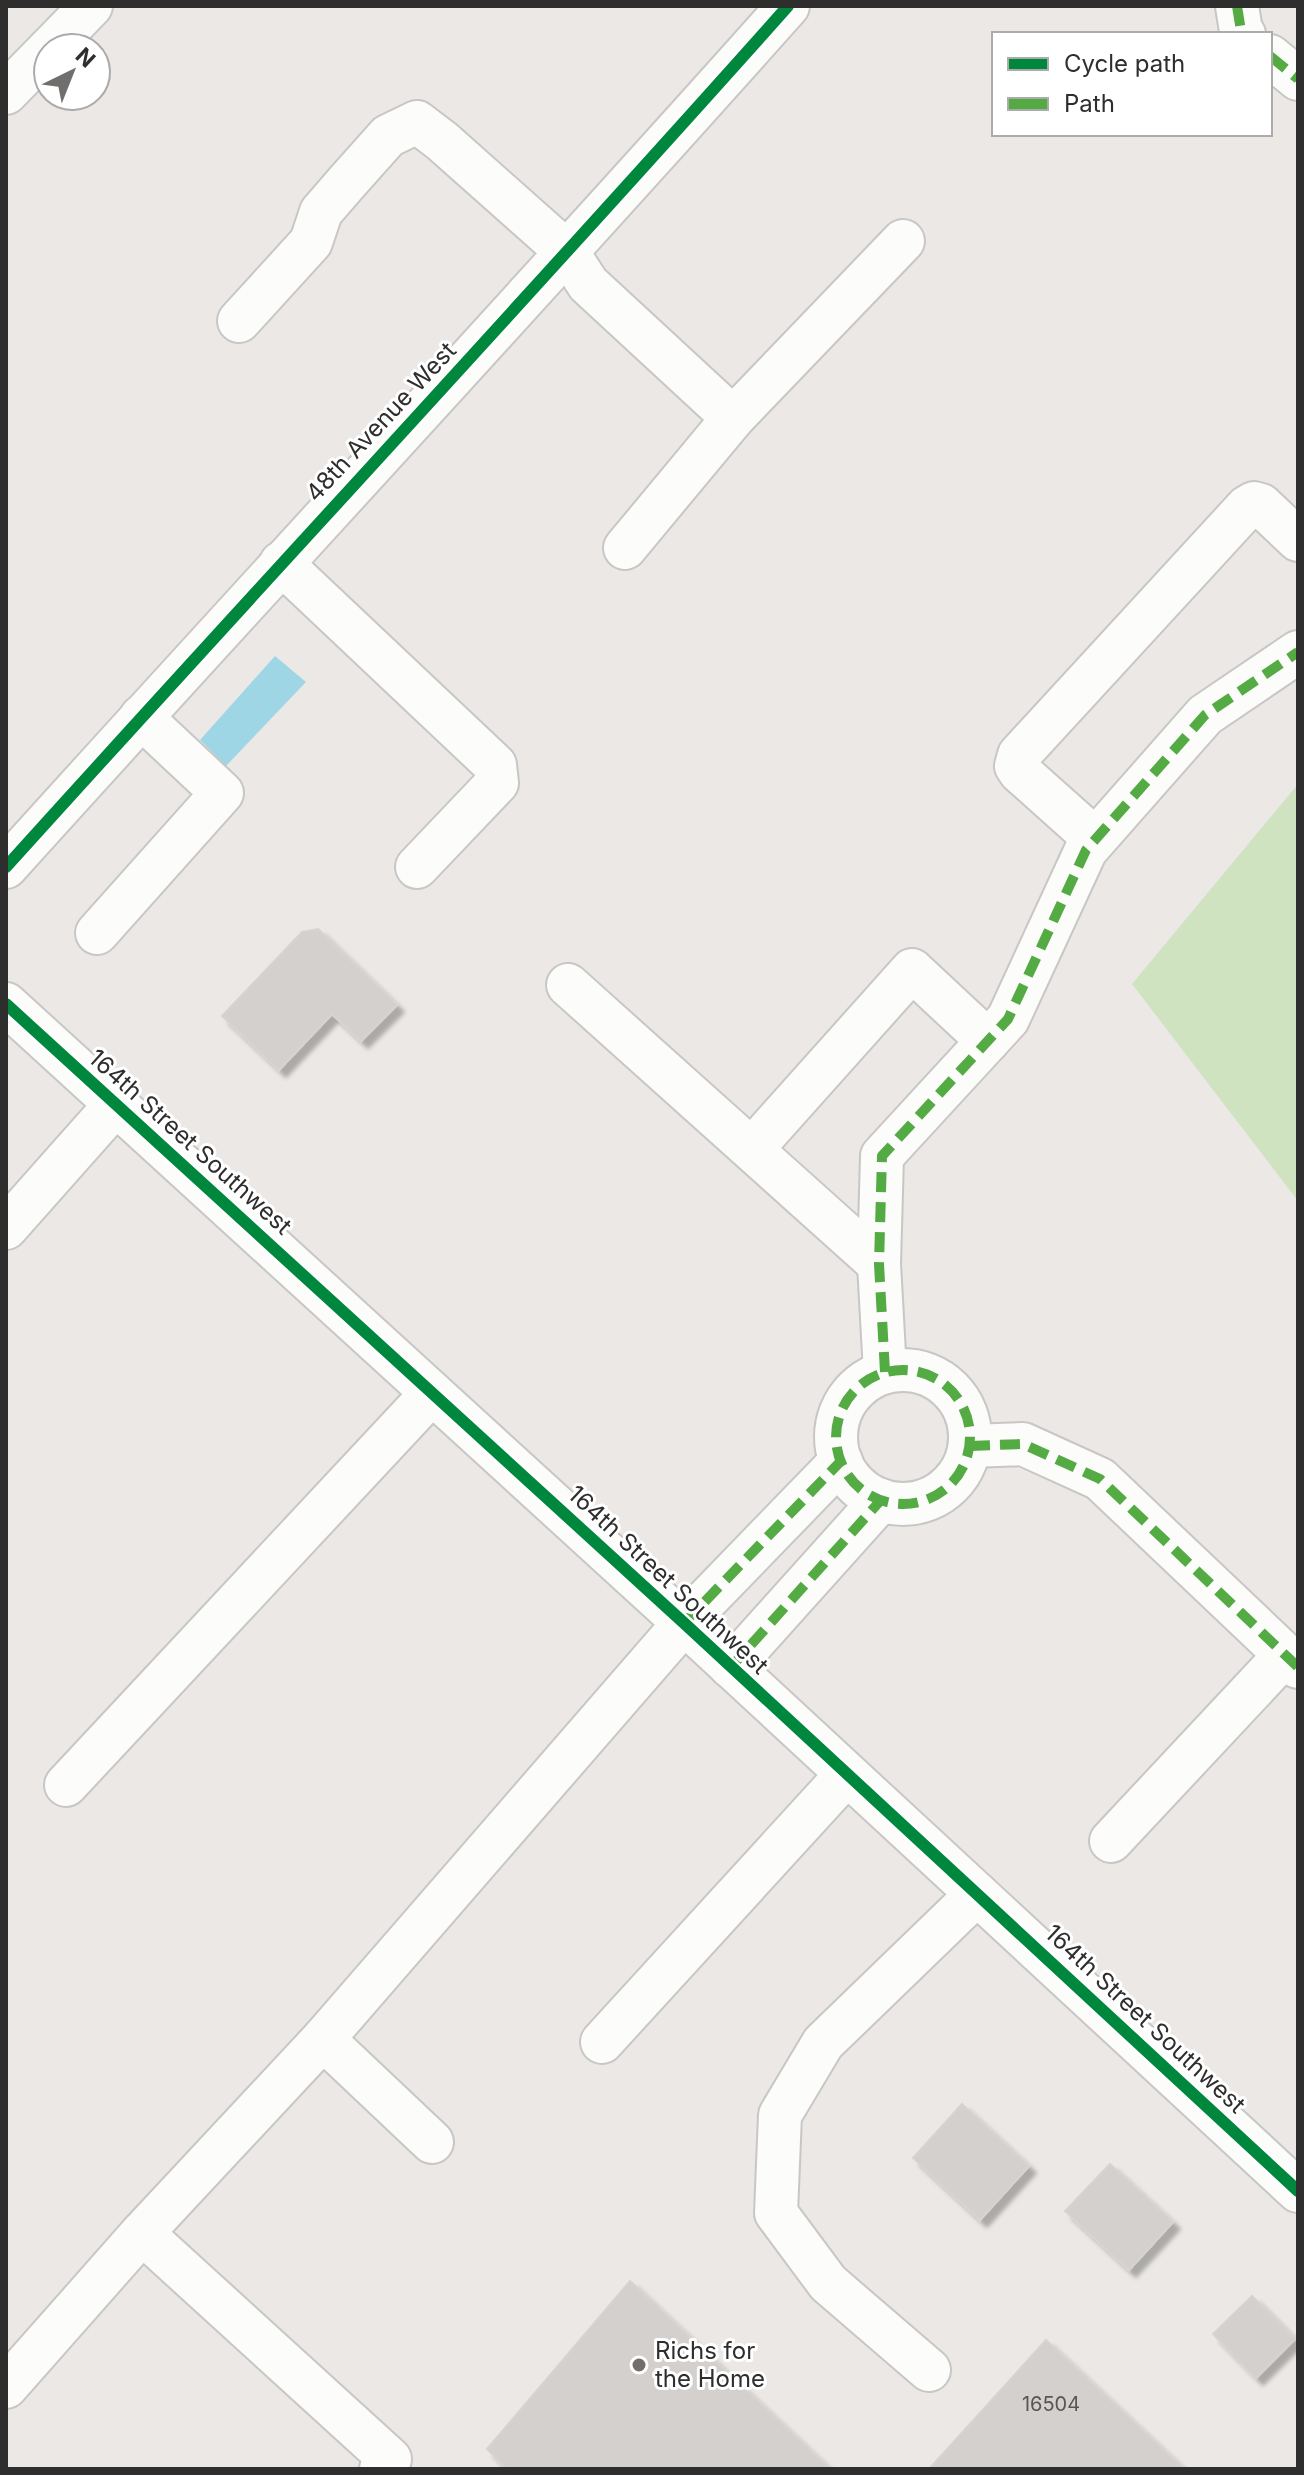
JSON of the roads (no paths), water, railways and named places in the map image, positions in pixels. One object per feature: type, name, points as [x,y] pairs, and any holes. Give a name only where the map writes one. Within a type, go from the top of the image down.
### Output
[{"type":"street","points":[[66,32],[91,6]]},
{"type":"street","name":"48th Avenue West","points":[[6,867],[281,563],[568,253],[788,6]]},
{"type":"street","points":[[1237,6],[1242,32]]},
{"type":"street","points":[[1272,58],[1298,79]]},
{"type":"street","points":[[6,93],[32,66]]},
{"type":"street","points":[[239,321],[311,242],[321,212],[388,136],[417,122],[568,253],[588,284],[733,418]]},
{"type":"street","points":[[625,548],[733,418],[903,241]]},
{"type":"street","points":[[1095,839],[1020,772],[1016,766],[1019,755],[1247,507],[1254,503],[1261,505],[1298,540]]},
{"type":"street","points":[[281,563],[495,765],[497,783],[417,867]]},
{"type":"street","points":[[885,1372],[879,1264],[882,1156],[1008,1019],[1086,850],[1095,839],[1205,715],[1298,652]]},
{"type":"street","points":[[97,933],[222,793],[141,717]]},
{"type":"street","points":[[752,1149],[912,970],[988,1041]]},
{"type":"street","points":[[568,985],[879,1264]]},
{"type":"street","name":"164th Street Southwest","points":[[6,1004],[684,1623],[1298,2191]]},
{"type":"street","points":[[6,1228],[116,1104]]},
{"type":"street","points":[[907,1370],[929,1374],[947,1386],[961,1403],[969,1424],[970,1446],[964,1465],[953,1481],[938,1494],[920,1502],[900,1504],[881,1500],[864,1491],[850,1478],[841,1461],[836,1439],[839,1417],[848,1397],[865,1381],[885,1372],[907,1370]]},
{"type":"street","points":[[66,1785],[432,1393]]},
{"type":"street","points":[[970,1446],[1023,1444],[1100,1479],[1292,1661],[1111,1841]]},
{"type":"street","points":[[6,2387],[142,2233],[323,2039],[684,1623],[841,1461]]},
{"type":"street","points":[[731,1667],[881,1500]]},
{"type":"street","points":[[602,2042],[847,1774]]},
{"type":"street","points":[[929,2370],[828,2283],[776,2213],[780,2115],[823,2043],[977,1894]]},
{"type":"street","points":[[323,2039],[432,2142]]},
{"type":"street","points":[[142,2233],[390,2459],[381,2469]]},
{"type":"water","points":[[275,656],[306,682],[226,766],[200,740]]},
{"type":"place","name":"Richs for the Home","points":[[639,2365]]}]
